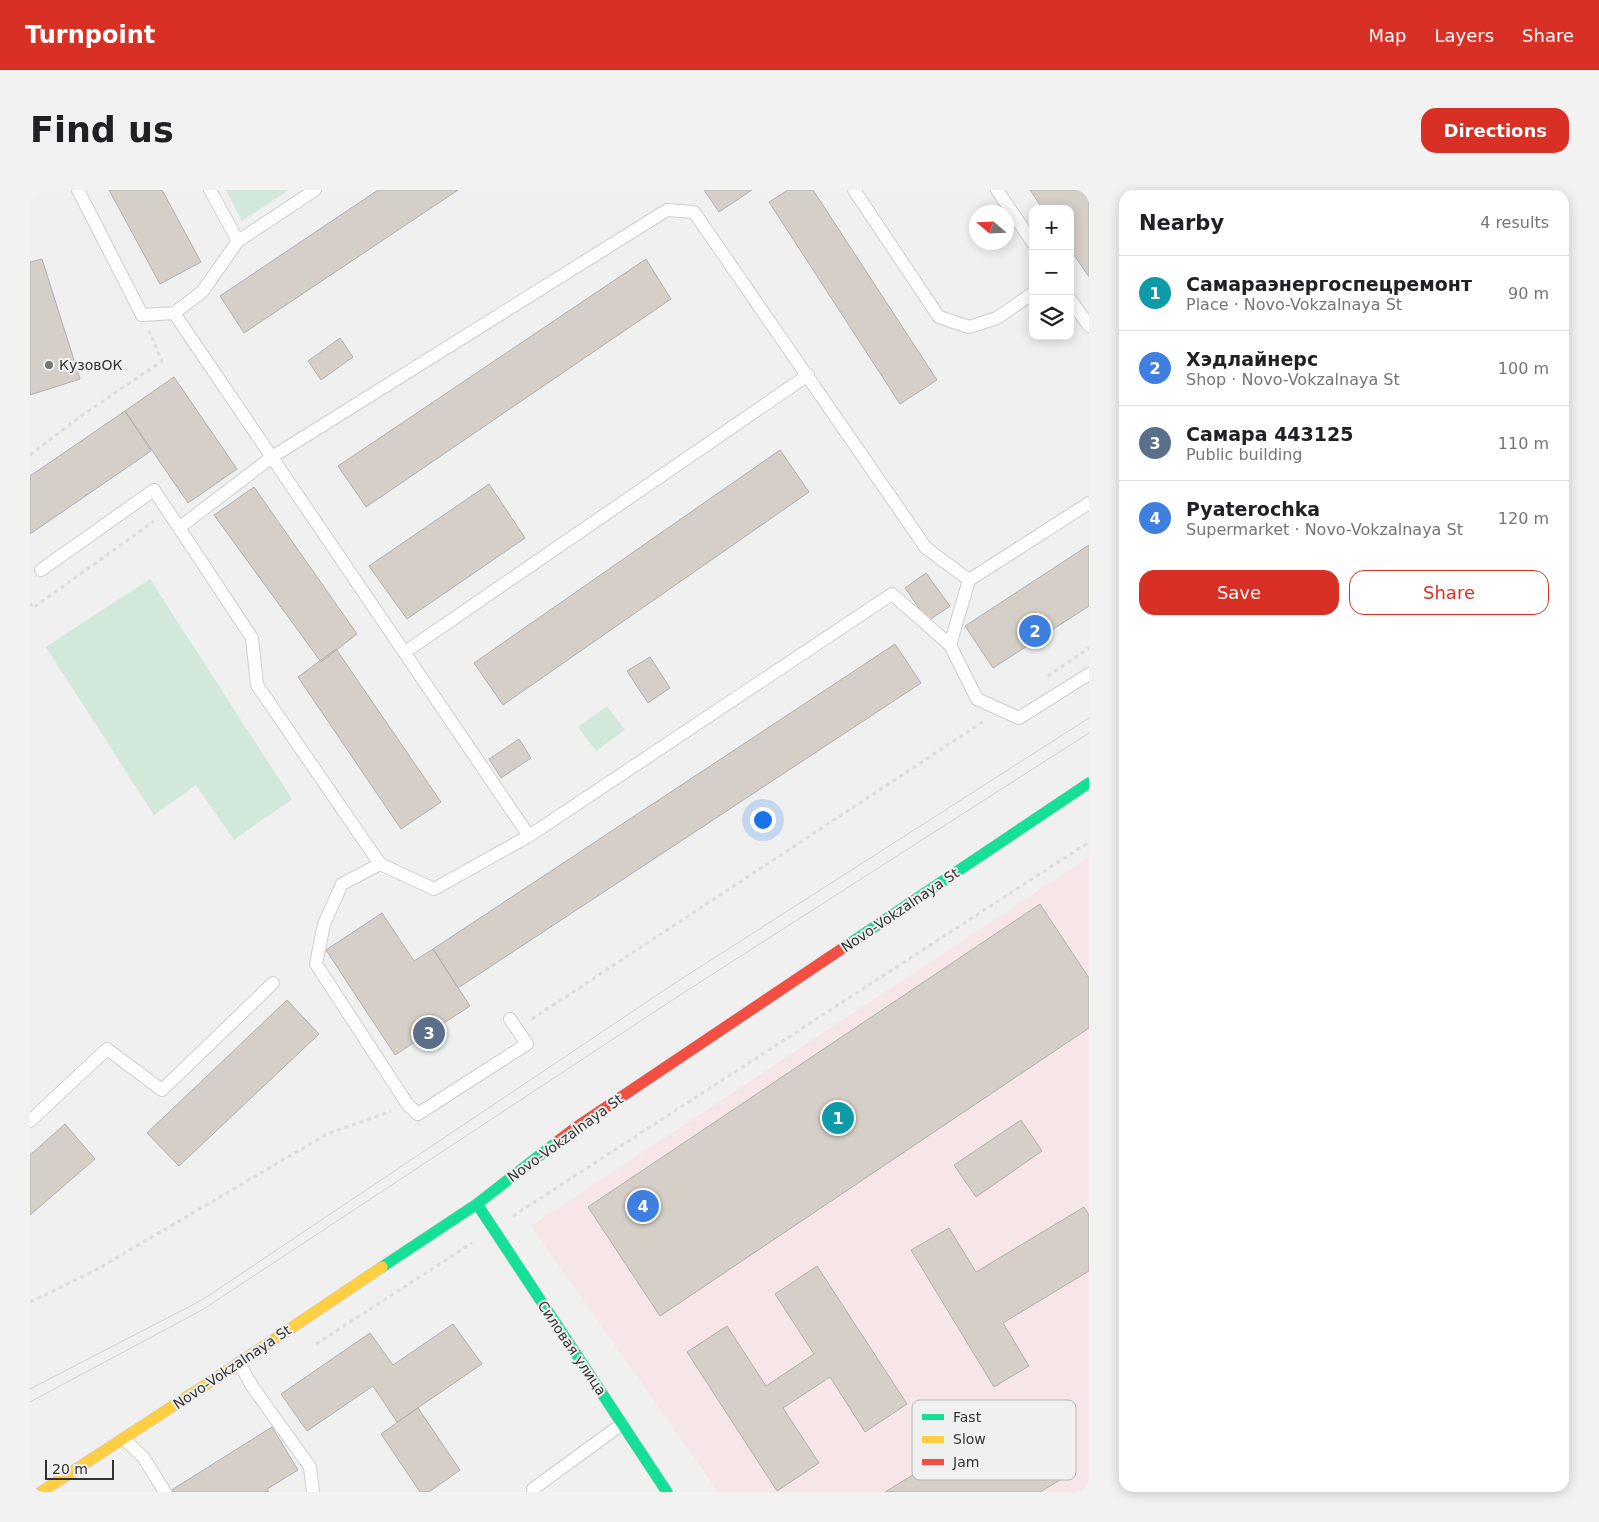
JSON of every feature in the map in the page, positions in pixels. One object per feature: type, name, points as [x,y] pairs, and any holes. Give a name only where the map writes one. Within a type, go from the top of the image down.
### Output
[{"type":"street","name":"Novo-Vokzalnaya St","points":[[41,1492],[478,1204],[575,1128],[1089,783]]},
{"type":"street","name":"Силовая улица","points":[[478,1204],[493,1230],[667,1492]]},
{"type":"lane","points":[[78,190],[142,315],[174,313],[202,292],[238,241],[314,190]]},
{"type":"lane","points":[[210,190],[238,241]]},
{"type":"lane","points":[[854,190],[939,317],[969,327],[997,318],[1030,295]]},
{"type":"lane","points":[[997,190],[1029,237]]},
{"type":"lane","points":[[180,527],[272,457],[667,210],[694,212],[926,548],[969,580]]},
{"type":"lane","points":[[1074,305],[1089,326]]},
{"type":"lane","points":[[174,313],[529,836]]},
{"type":"lane","points":[[405,652],[808,376]]},
{"type":"lane","points":[[41,570],[154,490],[252,638],[257,685],[380,864],[434,889],[529,836],[892,594],[950,645],[977,699],[1019,718],[1089,674]]},
{"type":"lane","points":[[950,645],[969,580],[1089,503]]},
{"type":"lane","points":[[380,864],[342,884],[324,924],[316,964],[408,1105],[418,1114],[528,1044],[513,1024]]},
{"type":"lane","points":[[30,1121],[107,1049],[162,1090],[273,983]]},
{"type":"lane","points":[[239,1363],[252,1386],[310,1467],[313,1492]]},
{"type":"lane","points":[[533,1489],[622,1424]]},
{"type":"lane","points":[[124,1439],[144,1457],[166,1492]]},
{"type":"path","points":[[30,455],[81,416],[162,361],[142,315]]},
{"type":"path","points":[[30,603],[33,608],[169,511]]},
{"type":"path","points":[[1040,682],[1089,648]]},
{"type":"path","points":[[513,1024],[1000,710]]},
{"type":"path","points":[[310,1348],[1089,842]]},
{"type":"path","points":[[30,1302],[94,1271],[327,1134],[408,1105]]},
{"type":"shaded area","points":[[1089,857],[1089,1492],[718,1492],[531,1226]]},
{"type":"green space","points":[[226,190],[289,190],[242,221]]},
{"type":"green space","points":[[150,579],[292,799],[234,840],[196,785],[154,815],[46,647]]},
{"type":"green space","points":[[607,706],[625,730],[596,751],[578,727]]},
{"type":"building","points":[[109,190],[162,190],[201,262],[160,284]]},
{"type":"building","points":[[378,190],[458,190],[244,333],[220,296]]},
{"type":"building","points":[[704,190],[752,190],[719,212]]},
{"type":"building","points":[[788,190],[813,190],[937,380],[900,404],[769,202]]},
{"type":"building","points":[[1030,190],[1087,190],[1089,192],[1089,277],[1074,255],[1074,205],[1040,205]]},
{"type":"building","points":[[42,259],[80,379],[30,395],[30,262]]},
{"type":"building","points":[[646,259],[671,299],[366,507],[338,466]]},
{"type":"building","points":[[340,338],[353,357],[321,380],[308,361]]},
{"type":"building","points":[[174,377],[237,469],[188,503],[125,411]]},
{"type":"building","points":[[125,411],[151,451],[30,534],[30,476]]},
{"type":"building","points":[[780,450],[809,492],[503,705],[474,663]]},
{"type":"building","points":[[489,484],[525,538],[407,619],[369,566]]},
{"type":"building","points":[[254,487],[357,634],[321,662],[214,515]]},
{"type":"building","points":[[1089,545],[1089,606],[993,668],[965,626]]},
{"type":"building","points":[[926,573],[950,606],[928,621],[905,588]]},
{"type":"building","points":[[895,644],[921,683],[458,988],[433,949]]},
{"type":"building","points":[[336,649],[441,802],[401,829],[298,677]]},
{"type":"building","points":[[650,657],[670,688],[648,703],[627,671]]},
{"type":"building","points":[[519,739],[531,758],[501,778],[489,759]]},
{"type":"building","points":[[1040,904],[1089,978],[1089,1028],[660,1316],[588,1207]]},
{"type":"building","points":[[382,913],[414,961],[433,949],[470,1006],[395,1055],[326,950]]},
{"type":"building","points":[[287,1000],[319,1034],[179,1166],[147,1133]]},
{"type":"building","points":[[1021,1120],[1042,1151],[976,1197],[954,1165]]},
{"type":"building","points":[[65,1124],[95,1159],[30,1215],[30,1155]]},
{"type":"building","points":[[1084,1207],[1089,1215],[1089,1271],[1003,1323],[1029,1366],[994,1387],[911,1250],[949,1228],[976,1272]]},
{"type":"building","points":[[817,1266],[907,1404],[865,1432],[830,1377],[783,1408],[819,1463],[777,1491],[687,1352],[727,1326],[766,1386],[814,1354],[775,1294]]},
{"type":"building","points":[[453,1324],[482,1364],[397,1422],[373,1386],[307,1431],[281,1394],[370,1333],[393,1365]]},
{"type":"building","points":[[418,1408],[460,1470],[429,1492],[420,1492],[381,1434]]},
{"type":"building","points":[[272,1427],[298,1470],[267,1489],[269,1492],[170,1492],[170,1491]]},
{"type":"building","points":[[912,1475],[912,1480],[1060,1480],[1040,1492],[885,1492]]},
{"type":"tram line","points":[[30,1389],[202,1300],[675,983],[1089,718]]},
{"type":"tram line","points":[[30,1402],[202,1310],[680,995],[1089,733]]},
{"type":"traffic: fast","points":[[846,946],[1089,783]]},
{"type":"traffic: fast","points":[[382,1267],[477,1204],[558,1141]]},
{"type":"traffic: fast","points":[[477,1204],[667,1492]]},
{"type":"traffic: slow","points":[[41,1492],[382,1267]]},
{"type":"traffic: jam","points":[[558,1141],[846,946]]},
{"type":"place","name":"КузовОК","points":[[49,365]]},
{"type":"place","name":"Хэдлайнерс","points":[[1035,631]]},
{"type":"place","name":"Самара 443125","points":[[429,1033]]},
{"type":"place","name":"Самараэнергоспецремонт","points":[[838,1118]]},
{"type":"place","name":"Pyaterochka","points":[[643,1206]]}]
